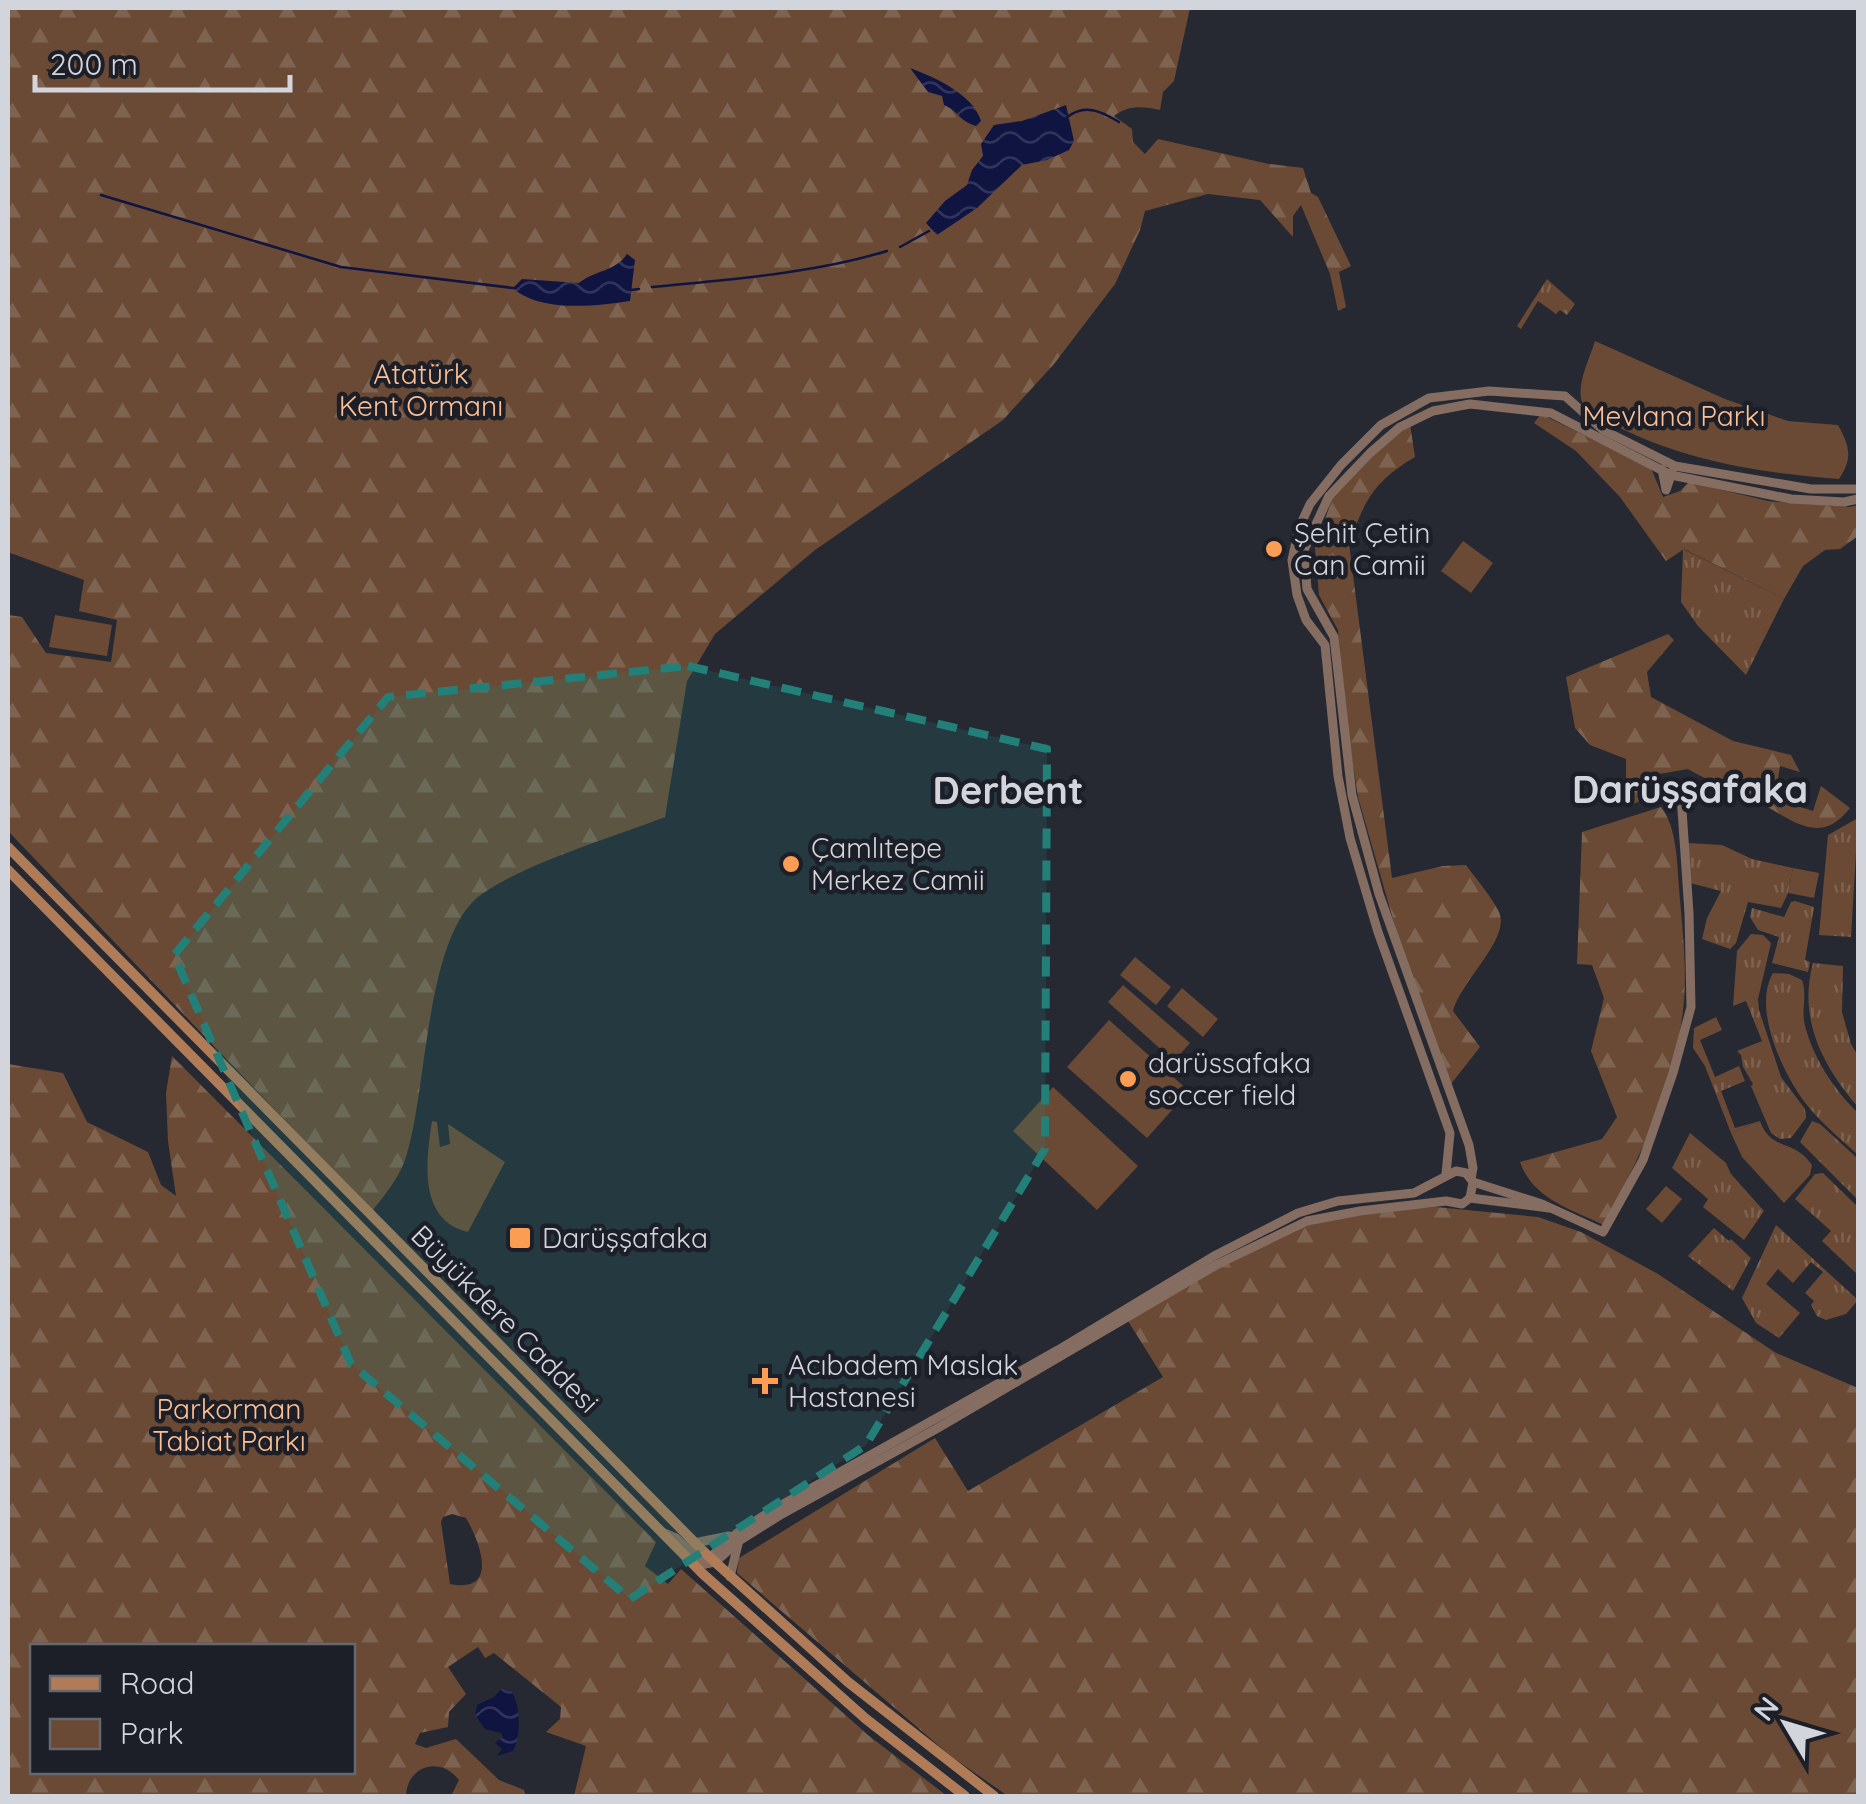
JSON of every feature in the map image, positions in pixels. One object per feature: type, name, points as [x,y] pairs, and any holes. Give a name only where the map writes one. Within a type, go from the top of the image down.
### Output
[{"type":"main road","points":[[1446,1201],[1440,1193],[1450,1133],[1378,932],[1350,838],[1338,776],[1324,646],[1304,615],[1292,560],[1299,528],[1310,504],[1341,464],[1381,425],[1429,398],[1460,392],[1565,396],[1603,430],[1688,479],[1792,499],[1858,500]]},
{"type":"main road","points":[[1555,396],[1549,406],[1553,415],[1668,468],[1811,489],[1858,489]]},
{"type":"main road","points":[[1470,1198],[1474,1168],[1469,1144],[1379,894],[1352,795],[1334,638],[1307,589],[1304,550],[1328,496],[1400,427],[1433,411],[1470,404],[1553,415],[1570,414],[1572,403]]},
{"type":"main road","points":[[1668,468],[1666,490],[1688,479]]},
{"type":"main road","points":[[708,1564],[738,1537],[1318,1205],[1414,1193],[1461,1171],[1472,1180],[1603,1232],[1643,1160],[1691,1008],[1680,795]]},
{"type":"main road","name":"Büyükdere Caddesi","points":[[8,847],[694,1542],[708,1564],[866,1719],[965,1796]]},
{"type":"main road","name":"Büyükdere Caddesi","points":[[8,870],[661,1532],[730,1576],[848,1682],[994,1796]]},
{"type":"main road","points":[[1190,1275],[1308,1221],[1360,1210],[1446,1201],[1456,1205],[1470,1198],[1549,1208]]},
{"type":"main road","points":[[365,1232],[371,1216]]},
{"type":"main road","points":[[365,1232],[382,1226]]},
{"type":"main road","points":[[694,1542],[738,1537]]},
{"type":"main road","points":[[730,1576],[738,1537]]},
{"type":"highlighted area","points":[[688,666],[1047,749],[1045,1149],[866,1445],[630,1599],[351,1364],[174,955],[388,697]]},
{"type":"green space","name":"Atatürk Kent Ormanı","points":[[8,8],[1190,8],[1174,81],[1163,92],[1160,110],[1136,107],[1114,116],[1132,129],[1133,142],[1145,154],[1158,139],[1303,168],[1311,193],[1318,197],[1351,266],[1339,272],[1346,307],[1338,311],[1330,274],[1301,205],[1293,216],[1293,237],[1260,200],[1208,194],[1145,211],[1115,284],[1054,364],[1003,420],[815,550],[715,634],[687,681],[665,817],[522,871],[482,894],[463,914],[438,978],[405,1160],[372,1211],[8,831],[8,615],[22,617],[46,653],[111,662],[117,620],[79,611],[84,580],[8,552]]},
{"type":"green space","points":[[1547,279],[1575,304],[1567,315],[1560,310],[1556,314],[1538,301],[1521,329],[1517,326]]},
{"type":"green space","name":"Mevlana Parkı","points":[[1595,341],[1725,399],[1788,421],[1838,425],[1848,452],[1843,472],[1839,479],[1727,464],[1647,440],[1599,418],[1585,407],[1581,395],[1582,379]]},
{"type":"green space","points":[[1541,414],[1651,468],[1663,497],[1680,491],[1689,482],[1768,501],[1858,505],[1858,536],[1840,549],[1825,550],[1803,566],[1784,599],[1684,549],[1666,561],[1620,497],[1576,451],[1534,423]]},
{"type":"green space","points":[[1410,424],[1415,457],[1372,493],[1349,544],[1392,878],[1466,865],[1499,912],[1498,935],[1453,1011],[1480,1047],[1451,1084],[1417,1003],[1358,797],[1338,630],[1319,595],[1315,548],[1333,496],[1372,454]]},
{"type":"green space","points":[[1463,541],[1493,563],[1471,593],[1441,571]]},
{"type":"green space","points":[[1683,549],[1784,599],[1746,675],[1698,626],[1681,602]]},
{"type":"green space","points":[[55,615],[112,625],[107,656],[49,647]]},
{"type":"green space","points":[[1668,634],[1674,640],[1647,672],[1651,697],[1733,741],[1791,755],[1800,772],[1780,766],[1775,799],[1813,811],[1821,786],[1850,808],[1839,820],[1817,828],[1806,826],[1688,769],[1648,776],[1652,796],[1626,807],[1626,759],[1590,745],[1575,728],[1566,677]]},
{"type":"green space","points":[[1661,807],[1670,825],[1677,857],[1685,965],[1683,1010],[1664,1094],[1604,1225],[1544,1194],[1520,1162],[1602,1139],[1617,1117],[1591,1051],[1604,998],[1592,965],[1577,964],[1582,832]]},
{"type":"green space","points":[[1858,818],[1851,937],[1819,935],[1828,835]]},
{"type":"green space","points":[[1687,843],[1722,845],[1752,859],[1793,868],[1781,908],[1748,902],[1736,943],[1730,949],[1702,939],[1707,918],[1721,891],[1690,883]]},
{"type":"green space","points":[[1793,868],[1819,873],[1814,898],[1788,893]]},
{"type":"green space","points":[[1795,901],[1814,907],[1805,960],[1810,962],[1808,972],[1772,963],[1779,937],[1758,930],[1750,917],[1752,908],[1784,917]]},
{"type":"green space","points":[[1751,934],[1763,935],[1771,943],[1759,1010],[1781,1077],[1805,1109],[1806,1118],[1791,1138],[1780,1139],[1771,1133],[1737,1051],[1762,1041],[1746,1001],[1733,1006],[1737,951]]},
{"type":"green space","points":[[1135,957],[1171,987],[1156,1005],[1120,975]]},
{"type":"green space","points":[[1813,963],[1843,966],[1842,1012],[1858,1056],[1858,1107],[1834,1075],[1816,1040],[1809,1003]]},
{"type":"green space","points":[[1773,973],[1802,980],[1804,1021],[1812,1046],[1832,1083],[1858,1113],[1858,1155],[1812,1111],[1782,1064],[1766,1006]]},
{"type":"green space","points":[[1123,985],[1190,1043],[1174,1061],[1108,1002]]},
{"type":"green space","points":[[1182,988],[1218,1019],[1203,1037],[1167,1006]]},
{"type":"green space","points":[[1716,1017],[1722,1030],[1700,1040],[1715,1077],[1739,1066],[1745,1081],[1721,1091],[1735,1128],[1760,1121],[1731,1133],[1705,1066],[1693,1048],[1694,1028]]},
{"type":"green space","name":"darüssafaka soccer field","points":[[1109,1020],[1189,1091],[1147,1138],[1067,1067]]},
{"type":"green space","name":"Parkorman Tabiat Parkı","points":[[172,1056],[656,1542],[645,1566],[668,1584],[681,1569],[868,1735],[947,1796],[574,1796],[586,1746],[546,1732],[560,1719],[561,1707],[494,1653],[485,1658],[478,1647],[448,1667],[466,1694],[449,1712],[448,1727],[420,1733],[415,1744],[426,1748],[456,1739],[499,1780],[524,1790],[526,1796],[451,1796],[459,1780],[451,1772],[434,1766],[412,1777],[406,1796],[8,1796],[8,1064],[63,1073],[87,1122],[148,1152],[161,1185],[176,1196],[166,1093]],"holes":[[[452,1514],[466,1518],[480,1552],[481,1574],[466,1585],[450,1584],[441,1522]]]},
{"type":"green space","points":[[1053,1087],[1138,1166],[1097,1210],[1013,1131]]},
{"type":"green space","points":[[432,1121],[437,1122],[440,1147],[450,1144],[448,1124],[505,1162],[468,1232],[440,1215],[433,1202],[428,1171]]},
{"type":"green space","points":[[1760,1121],[1770,1137],[1798,1151],[1812,1165],[1810,1175],[1784,1203],[1742,1157],[1731,1133]]},
{"type":"green space","points":[[1812,1121],[1857,1158],[1858,1200],[1800,1142]]},
{"type":"green space","points":[[1690,1133],[1726,1163],[1764,1211],[1744,1240],[1703,1207],[1708,1199],[1672,1168]]},
{"type":"green space","points":[[1823,1173],[1858,1207],[1858,1275],[1822,1241],[1831,1231],[1795,1199],[1815,1174]]},
{"type":"green space","points":[[1666,1186],[1682,1199],[1662,1223],[1646,1209]]},
{"type":"green space","points":[[1436,1207],[1538,1217],[1581,1232],[1658,1274],[1776,1353],[1858,1388],[1858,1796],[1008,1796],[952,1757],[737,1573],[739,1558],[935,1438],[968,1491],[1163,1377],[1128,1321],[1192,1280],[1307,1221],[1361,1212]]},
{"type":"green space","points":[[1776,1225],[1858,1300],[1846,1314],[1826,1320],[1817,1316],[1811,1305],[1814,1301],[1805,1293],[1823,1272],[1811,1262],[1793,1283],[1778,1269],[1766,1284],[1800,1313],[1779,1338],[1756,1323],[1742,1298]]},
{"type":"green space","points":[[1714,1228],[1751,1258],[1733,1291],[1688,1256]]},
{"type":"water","points":[[910,68],[961,95],[981,121],[976,126],[970,124],[944,105],[942,96],[928,92]]},
{"type":"water","points":[[1066,105],[1074,141],[1069,150],[1022,165],[977,208],[937,235],[926,223],[945,201],[967,185],[983,156],[981,144],[994,125],[1022,121]]},
{"type":"water","points":[[627,254],[635,260],[630,301],[586,306],[553,304],[524,296],[513,288],[522,279],[579,283],[617,264]]},
{"type":"water","points":[[501,1689],[511,1691],[514,1697],[519,1730],[513,1751],[497,1756],[502,1749],[495,1743],[503,1737],[501,1733],[485,1729],[475,1715],[477,1705]]},
{"type":"waterway","points":[[1066,118],[1092,110],[1119,122]]},
{"type":"waterway","points":[[101,195],[341,267],[513,288]]},
{"type":"waterway","points":[[900,247],[929,231]]},
{"type":"waterway","points":[[652,287],[800,270],[887,251]]},
{"type":"waterway","points":[[631,290],[639,289]]},
{"type":"place","name":"Şehit Çetin Can Camii","points":[[1274,549]]},
{"type":"place","name":"Çamlıtepe Merkez Camii","points":[[791,864]]},
{"type":"place","name":"darüssafaka soccer field","points":[[1128,1079]]},
{"type":"place","name":"Darüşşafaka","points":[[520,1238]]},
{"type":"place","name":"Acıbadem Maslak Hastanesi","points":[[765,1381]]},
{"type":"district","name":"Darüşşafaka","points":[[1690,790]]},
{"type":"district","name":"Derbent","points":[[1008,791]]}]
